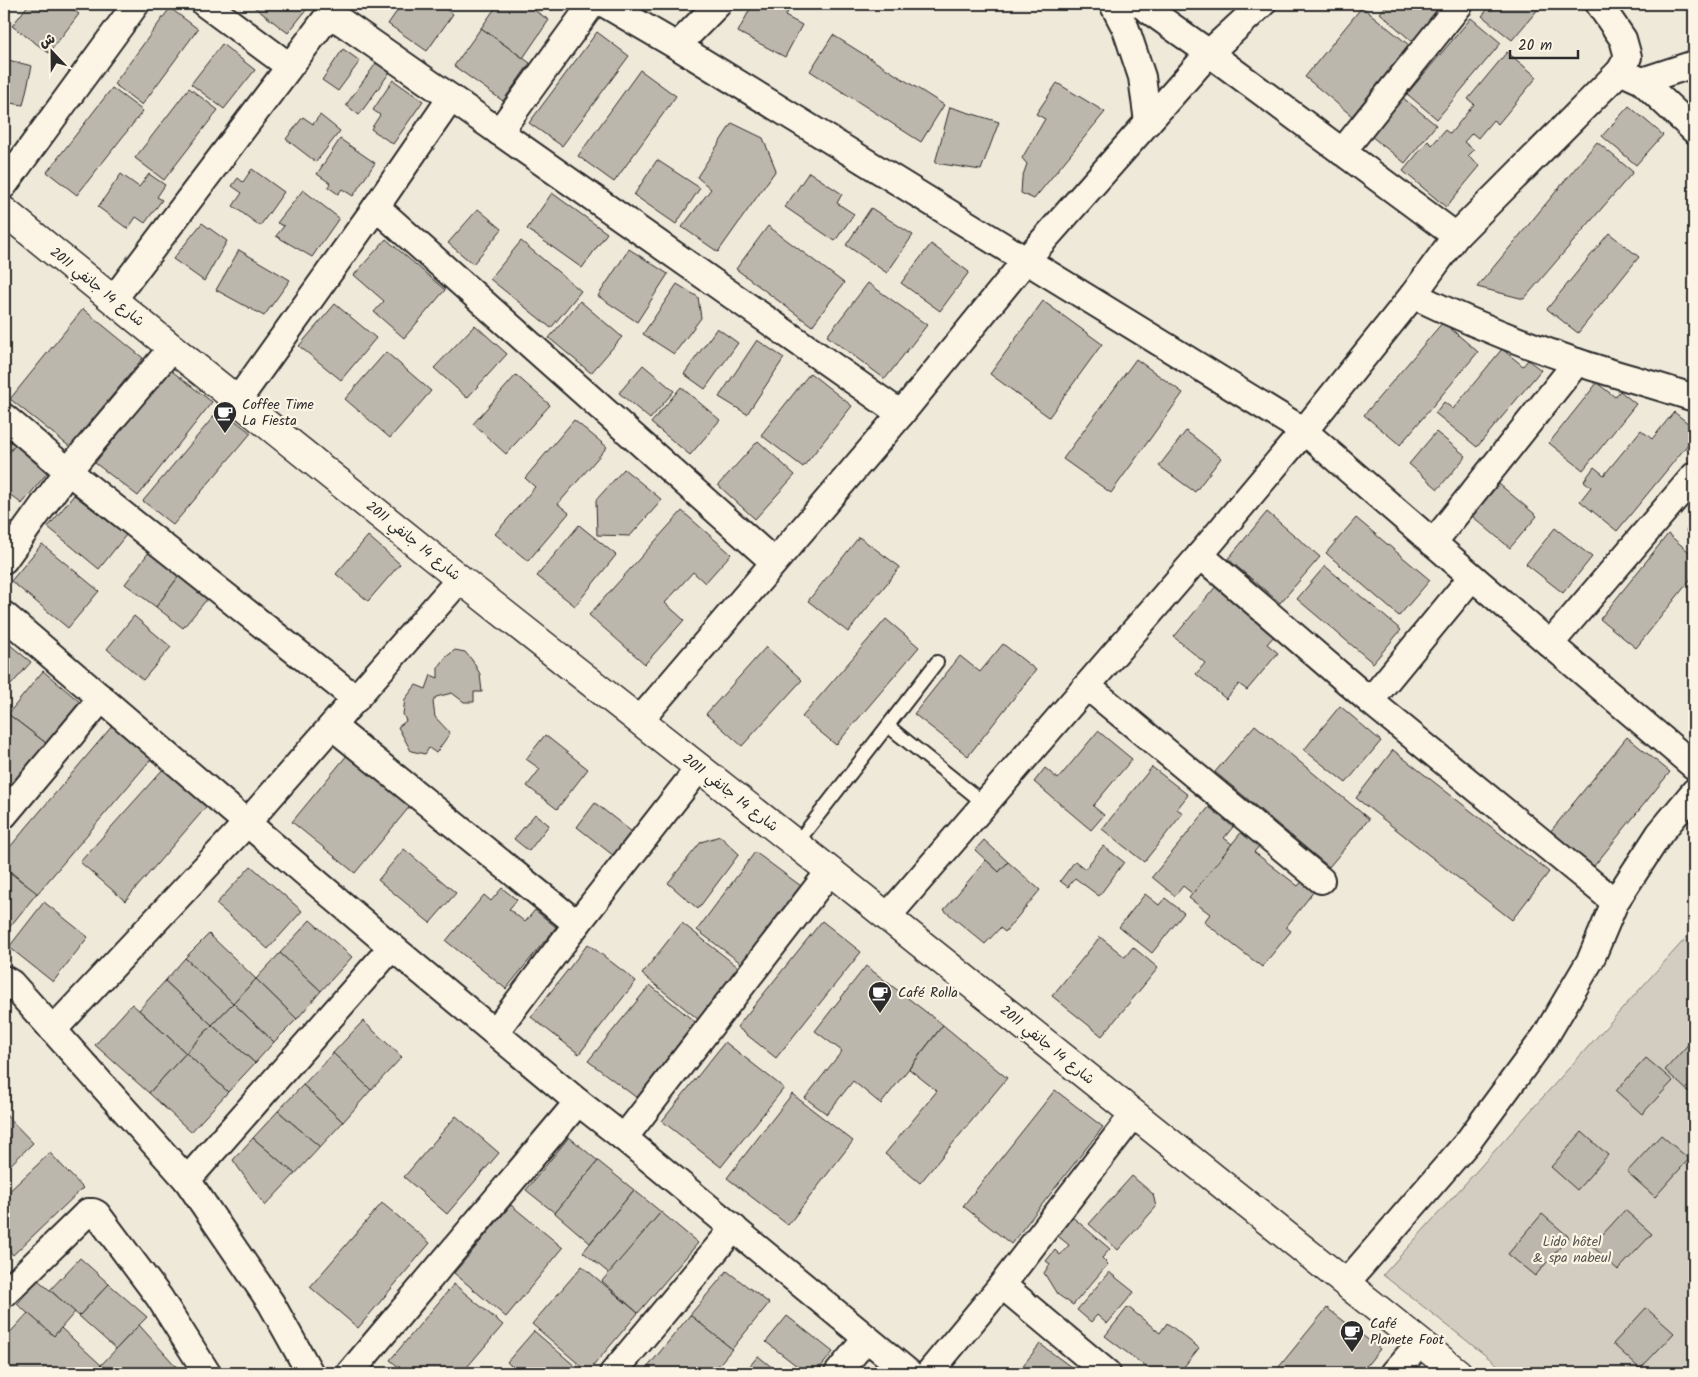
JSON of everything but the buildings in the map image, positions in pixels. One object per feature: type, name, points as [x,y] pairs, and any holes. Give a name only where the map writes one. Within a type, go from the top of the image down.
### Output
[{"type":"street","points":[[4,185],[136,4]]},
{"type":"street","points":[[205,4],[289,66]]},
{"type":"street","points":[[499,132],[592,4]]},
{"type":"street","points":[[605,4],[677,46],[1304,431],[1694,766]]},
{"type":"street","points":[[677,46],[718,4]]},
{"type":"street","points":[[1113,4],[1126,29],[1142,76],[1148,122]]},
{"type":"street","points":[[1140,4],[1209,52],[1456,236]]},
{"type":"street","points":[[640,720],[901,414],[1026,260],[1209,52],[1262,4]]},
{"type":"street","points":[[1342,152],[1460,4]]},
{"type":"street","points":[[1593,5],[1623,39],[1631,76],[1694,130]]},
{"type":"street","points":[[113,300],[289,66],[325,20],[332,17],[451,98],[901,414]]},
{"type":"street","points":[[887,917],[1200,555],[1304,431],[1413,295],[1456,236],[1631,76],[1694,64]]},
{"type":"street","points":[[238,400],[451,98]]},
{"type":"street","points":[[376,206],[774,562]]},
{"type":"street","name":"شارع 14 جانفي 2011","points":[[4,211],[460,579],[830,871],[1458,1373]]},
{"type":"street","points":[[1413,295],[1470,323],[1576,362],[1694,398]]},
{"type":"street","points":[[4,560],[68,472],[172,348]]},
{"type":"street","points":[[1433,543],[1576,362]]},
{"type":"street","points":[[4,417],[68,472],[356,699]]},
{"type":"street","points":[[1550,644],[1694,476]]},
{"type":"street","points":[[1200,555],[1370,701],[1615,902]]},
{"type":"street","points":[[1370,701],[1472,577]]},
{"type":"street","points":[[52,1030],[246,824],[460,579]]},
{"type":"street","points":[[4,615],[392,947],[866,1339],[910,1373]]},
{"type":"street","points":[[1087,686],[1321,880]]},
{"type":"street","points":[[4,815],[102,698]]},
{"type":"street","points":[[332,726],[576,924]]},
{"type":"street","points":[[494,1032],[699,768]]},
{"type":"street","points":[[1346,1283],[1467,1142],[1545,1037],[1591,959],[1615,902],[1660,833],[1694,792]]},
{"type":"street","points":[[624,1138],[830,871]]},
{"type":"street","points":[[187,1180],[392,947]]},
{"type":"street","points":[[4,979],[11,983],[187,1180],[271,1303],[310,1373]]},
{"type":"street","points":[[350,1373],[578,1102]]},
{"type":"street","points":[[929,1373],[1002,1285],[1134,1114]]},
{"type":"street","points":[[6,1287],[88,1212],[95,1213],[159,1297],[207,1373]]},
{"type":"street","points":[[613,1373],[734,1228]]},
{"type":"street","points":[[1002,1285],[1107,1373]]},
{"type":"street","points":[[838,1373],[866,1339]]},
{"type":"street","points":[[1394,1373],[1420,1343]]},
{"type":"lane","points":[[796,844],[937,662]]},
{"type":"lane","points":[[888,726],[985,804]]},
{"type":"green space","name":"Lido hôtel & spa nabeul","points":[[1694,929],[1694,1373],[1508,1373],[1383,1275]]},
{"type":"place","name":"Coffee Time La Fiesta","points":[[225,434]]},
{"type":"place","name":"Café Rolla","points":[[880,1014]]},
{"type":"place","name":"Café Planete Foot","points":[[1352,1353]]}]
